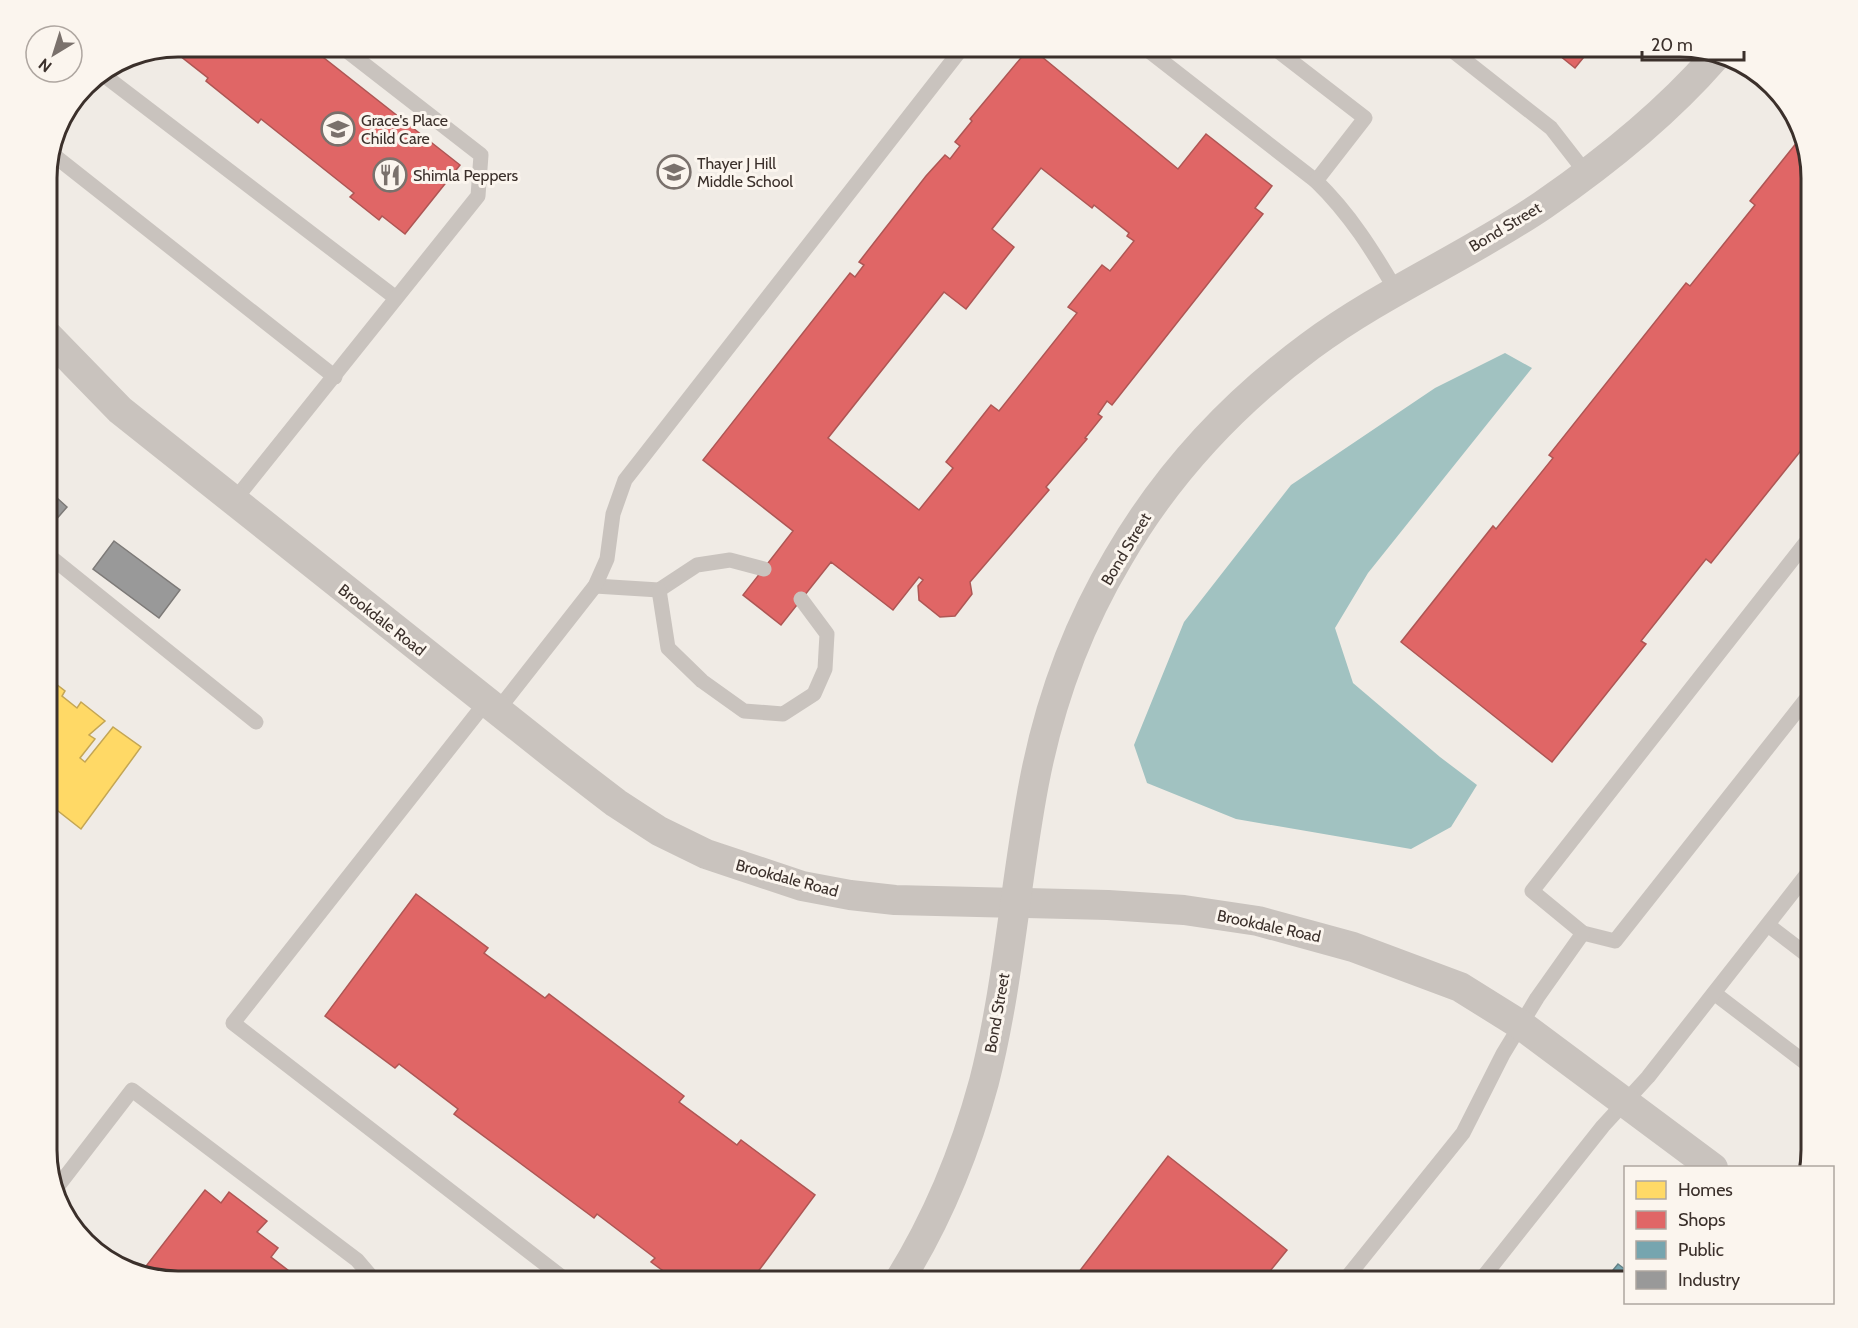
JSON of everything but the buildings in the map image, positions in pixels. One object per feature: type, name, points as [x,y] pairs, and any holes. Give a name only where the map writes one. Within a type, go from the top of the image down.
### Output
[{"type":"street","name":"Bond Street","points":[[905,1271],[934,1219],[971,1127],[995,1030],[1034,782],[1047,726],[1075,644],[1118,558],[1173,478],[1215,430],[1262,385],[1312,345],[1542,206],[1654,118],[1711,61]]},
{"type":"street","name":"Brookdale Road","points":[[57,345],[120,410],[233,502],[616,804],[659,831],[706,854],[775,878],[850,895],[895,900],[1016,902],[1184,910],[1292,929],[1353,947],[1460,987],[1521,1025],[1712,1166]]},
{"type":"lane","points":[[233,502],[478,196],[481,155],[356,57]]},
{"type":"lane","points":[[554,1271],[233,1023],[492,706],[595,586],[607,559],[613,514],[625,480],[954,57]]},
{"type":"lane","points":[[1158,57],[1316,181],[1339,203],[1364,237],[1397,292]]},
{"type":"lane","points":[[1287,57],[1365,118],[1316,181]]},
{"type":"lane","points":[[1462,57],[1551,128],[1586,173]]},
{"type":"lane","points":[[109,79],[396,298]]},
{"type":"lane","points":[[59,159],[335,377]]},
{"type":"lane","points":[[1801,550],[1532,891],[1583,933],[1615,941],[1801,707]]},
{"type":"lane","points":[[595,586],[659,590],[697,565],[730,560],[764,568]]},
{"type":"lane","points":[[57,562],[256,722]]},
{"type":"lane","points":[[659,590],[668,648],[702,681],[744,711],[783,714],[814,694],[825,669],[827,634],[801,599]]},
{"type":"lane","points":[[1488,1271],[1801,883]]},
{"type":"lane","points":[[1768,925],[1801,950]]},
{"type":"lane","points":[[1352,1271],[1463,1133],[1503,1054],[1583,933]]},
{"type":"lane","points":[[1714,993],[1801,1059]]},
{"type":"lane","points":[[61,1182],[132,1090],[357,1260],[366,1271]]},
{"type":"water","points":[[1505,353],[1532,368],[1368,573],[1335,628],[1353,683],[1440,757],[1477,785],[1451,827],[1411,849],[1236,819],[1147,783],[1134,745],[1184,622],[1291,485],[1435,388]]},
{"type":"place","name":"Grace's Place Child Care","points":[[338,129]]},
{"type":"place","name":"Thayer J Hill Middle School","points":[[674,172]]},
{"type":"place","name":"Shimla Peppers","points":[[390,175]]}]
